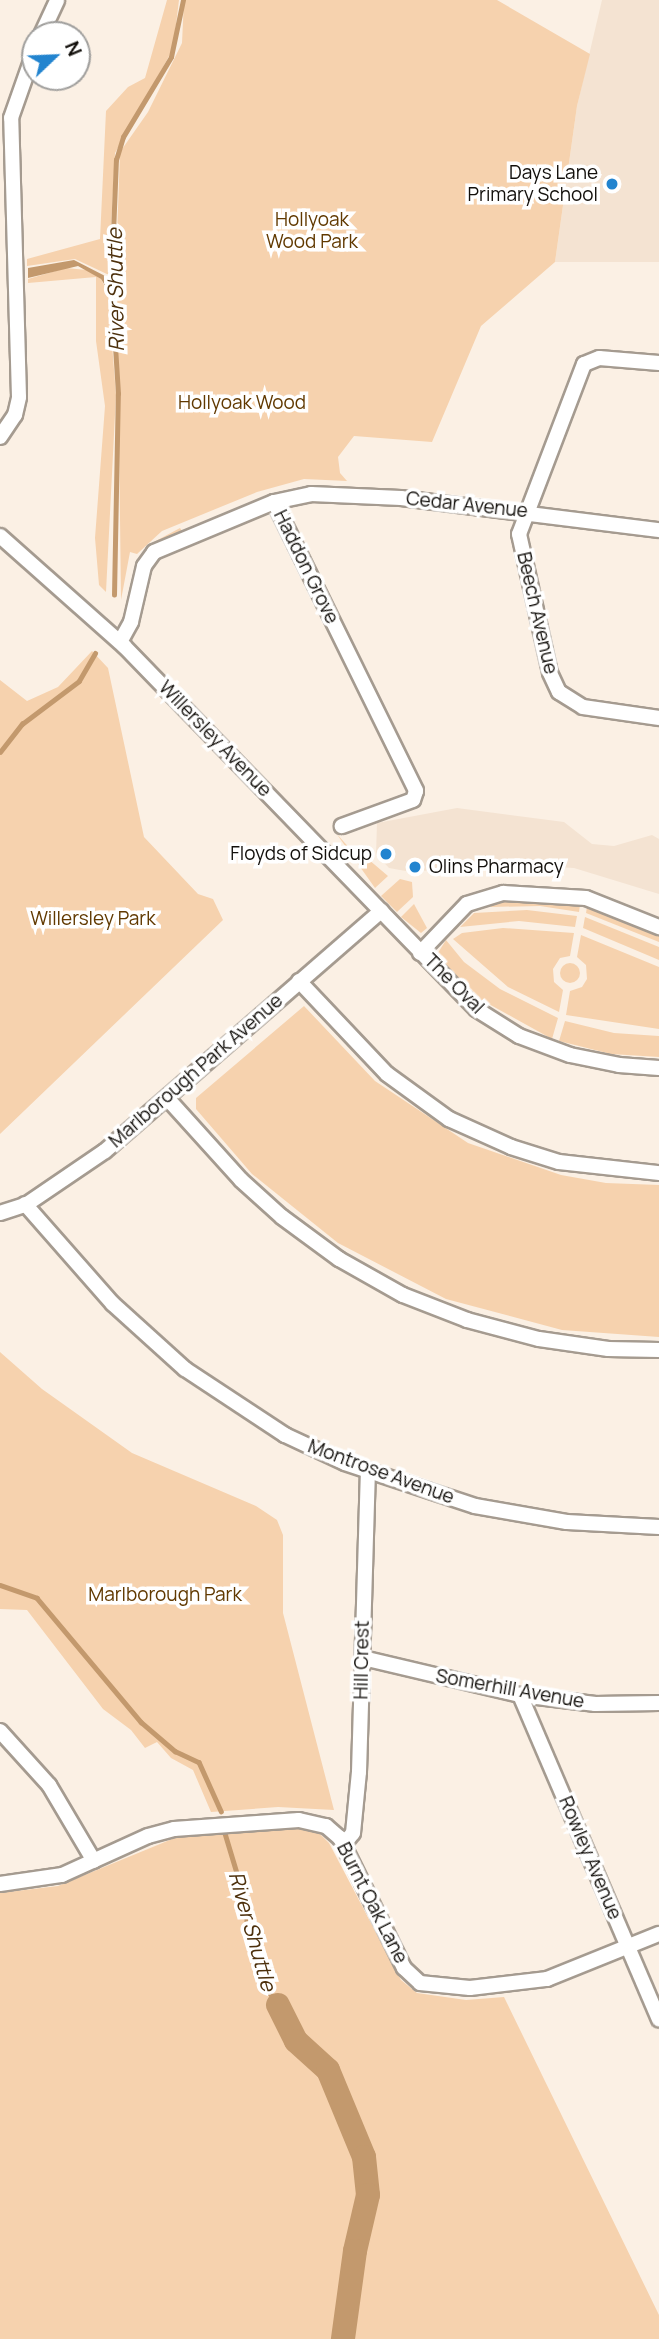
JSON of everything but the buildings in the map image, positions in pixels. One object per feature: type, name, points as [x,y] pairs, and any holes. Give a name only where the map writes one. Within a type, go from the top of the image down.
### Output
[{"type":"street","points":[[47,21],[57,0]]},
{"type":"street","points":[[0,437],[15,415],[19,397],[11,117],[21,89]]},
{"type":"street","name":"Beech Avenue","points":[[659,363],[599,358],[584,364],[524,511],[519,534],[550,673],[559,692],[583,707],[659,718]]},
{"type":"street","name":"Cedar Avenue","points":[[274,502],[323,494],[524,511],[659,530]]},
{"type":"street","name":"Haddon Grove","points":[[120,642],[131,622],[145,566],[154,552],[274,502],[416,791],[413,800],[342,826]]},
{"type":"street","name":"Willersley Avenue","points":[[0,536],[120,642],[420,953]]},
{"type":"street","name":"The Oval","points":[[659,927],[586,898],[503,893],[467,904],[420,953],[476,1009],[519,1036],[595,1061],[659,1068]]},
{"type":"street","name":"Marlborough Park Avenue","points":[[0,1213],[25,1204],[105,1151],[381,911]]},
{"type":"street","points":[[299,981],[379,1066],[449,1119],[511,1147],[559,1162],[659,1173]]},
{"type":"street","points":[[167,1098],[241,1180],[282,1217],[339,1259],[403,1295],[467,1320],[539,1339],[608,1349],[659,1350]]},
{"type":"street","name":"Montrose Avenue","points":[[25,1204],[113,1304],[185,1369],[285,1435],[368,1471],[475,1506],[567,1522],[659,1527]]},
{"type":"street","name":"Hill Crest","points":[[344,1844],[353,1833],[355,1820],[368,1471]]},
{"type":"street","name":"Somerhill Avenue","points":[[363,1658],[520,1695],[595,1704],[659,1703]]},
{"type":"street","name":"Rowley Avenue","points":[[520,1695],[659,2020]]},
{"type":"street","points":[[0,1731],[49,1785],[94,1861]]},
{"type":"street","name":"Burnt Oak Lane","points":[[0,1884],[62,1875],[174,1829],[284,1820],[326,1826],[344,1844],[404,1968],[420,1983],[447,1988],[507,1986],[565,1974],[659,1934]]},
{"type":"shaded area","name":"Days Lane Primary School","points":[[602,0],[659,0],[659,262],[555,262],[577,106]]},
{"type":"shaded area","points":[[74,260],[109,278],[109,292],[101,279],[78,266],[28,278],[28,268]]},
{"type":"shaded area","points":[[457,808],[564,822],[592,844],[614,846],[652,835],[659,839],[659,894],[574,868],[498,864],[411,872],[389,868],[376,854],[377,823]]},
{"type":"green space","name":"Hollyoak Wood Park","points":[[167,0],[179,0],[173,49],[115,153],[109,265],[116,264],[120,152],[148,112],[182,43],[184,0],[497,0],[590,54],[577,106],[555,262],[481,326],[432,442],[354,436],[338,457],[340,473],[347,481],[304,479],[257,492],[162,531],[137,554],[130,552],[121,600],[117,273],[109,275],[75,259],[27,266],[27,259],[100,239],[106,111],[128,87],[145,78]]},
{"type":"green space","points":[[66,268],[87,270],[101,279],[108,293],[116,395],[106,592],[99,585],[95,538],[105,406],[96,341],[96,277],[28,283],[28,279]]},
{"type":"green space","points":[[180,528],[182,531],[154,546],[127,611],[139,558],[152,543]]},
{"type":"green space","name":"Willersley Park","points":[[92,651],[108,668],[144,837],[198,894],[213,899],[223,920],[0,1134],[0,680],[27,701],[58,687]]},
{"type":"green space","points":[[336,833],[352,851],[355,848],[388,876],[375,888]]},
{"type":"green space","points":[[400,879],[412,882],[413,897],[397,912],[381,896]]},
{"type":"green space","points":[[491,901],[551,901],[580,905],[579,912],[540,906],[491,907]]},
{"type":"green space","points":[[414,904],[427,928],[421,933],[401,917]]},
{"type":"green space","points":[[587,907],[659,934],[659,942],[586,913]]},
{"type":"green space","points":[[527,910],[577,916],[575,927],[519,921],[460,927],[474,913]]},
{"type":"green space","points":[[585,917],[659,947],[659,960],[583,928]]},
{"type":"green space","points":[[503,928],[574,933],[570,956],[560,958],[553,969],[554,982],[563,990],[559,1012],[508,987],[453,939],[462,933]]},
{"type":"green space","points":[[581,935],[659,967],[659,1029],[566,1015],[570,991],[582,987],[587,979],[586,965],[577,957]]},
{"type":"green space","points":[[446,940],[464,962],[500,989],[558,1018],[552,1039],[478,998],[436,956]]},
{"type":"green space","points":[[566,963],[574,963],[580,973],[574,983],[566,983],[560,977],[560,969]]},
{"type":"green space","points":[[304,1006],[375,1081],[468,1143],[561,1175],[606,1183],[659,1185],[659,1337],[562,1330],[446,1299],[338,1243],[252,1174],[196,1109],[196,1098]]},
{"type":"green space","points":[[565,1021],[614,1033],[659,1036],[659,1057],[611,1054],[559,1041]]},
{"type":"green space","name":"Marlborough Park","points":[[0,1352],[42,1389],[132,1453],[256,1506],[277,1520],[283,1535],[283,1613],[334,1810],[278,1807],[211,1812],[193,1770],[171,1758],[157,1742],[145,1748],[131,1730],[103,1709],[27,1610],[0,1609]]},
{"type":"green space","points":[[287,1827],[318,1832],[329,1843],[401,1980],[417,1993],[466,2000],[504,1997],[659,2315],[659,2339],[0,2339],[0,1893],[58,1886],[177,1837]]},
{"type":"waterway","name":"River Shuttle","points":[[114,595],[118,394],[111,283],[116,160],[123,137],[171,57],[183,0]]},
{"type":"waterway","name":"River Shuttle","points":[[0,752],[22,724],[79,681],[95,653]]},
{"type":"waterway","name":"River Shuttle","points":[[0,1585],[37,1598],[141,1722],[175,1751],[199,1762],[221,1811]]},
{"type":"waterway","name":"River Shuttle","points":[[224,1830],[247,1906],[247,1926],[268,1990],[278,2005]]},
{"type":"waterway","name":"River Shuttle","points":[[278,2005],[296,2041],[328,2070],[364,2157],[368,2195],[355,2251],[343,2339]]},
{"type":"place","name":"Days Lane Primary School","points":[[612,184]]},
{"type":"place","name":"Floyds of Sidcup","points":[[386,854]]},
{"type":"place","name":"Olins Pharmacy","points":[[415,867]]},
{"type":"park label","name":"Hollyoak Wood","points":[[242,403]]}]
